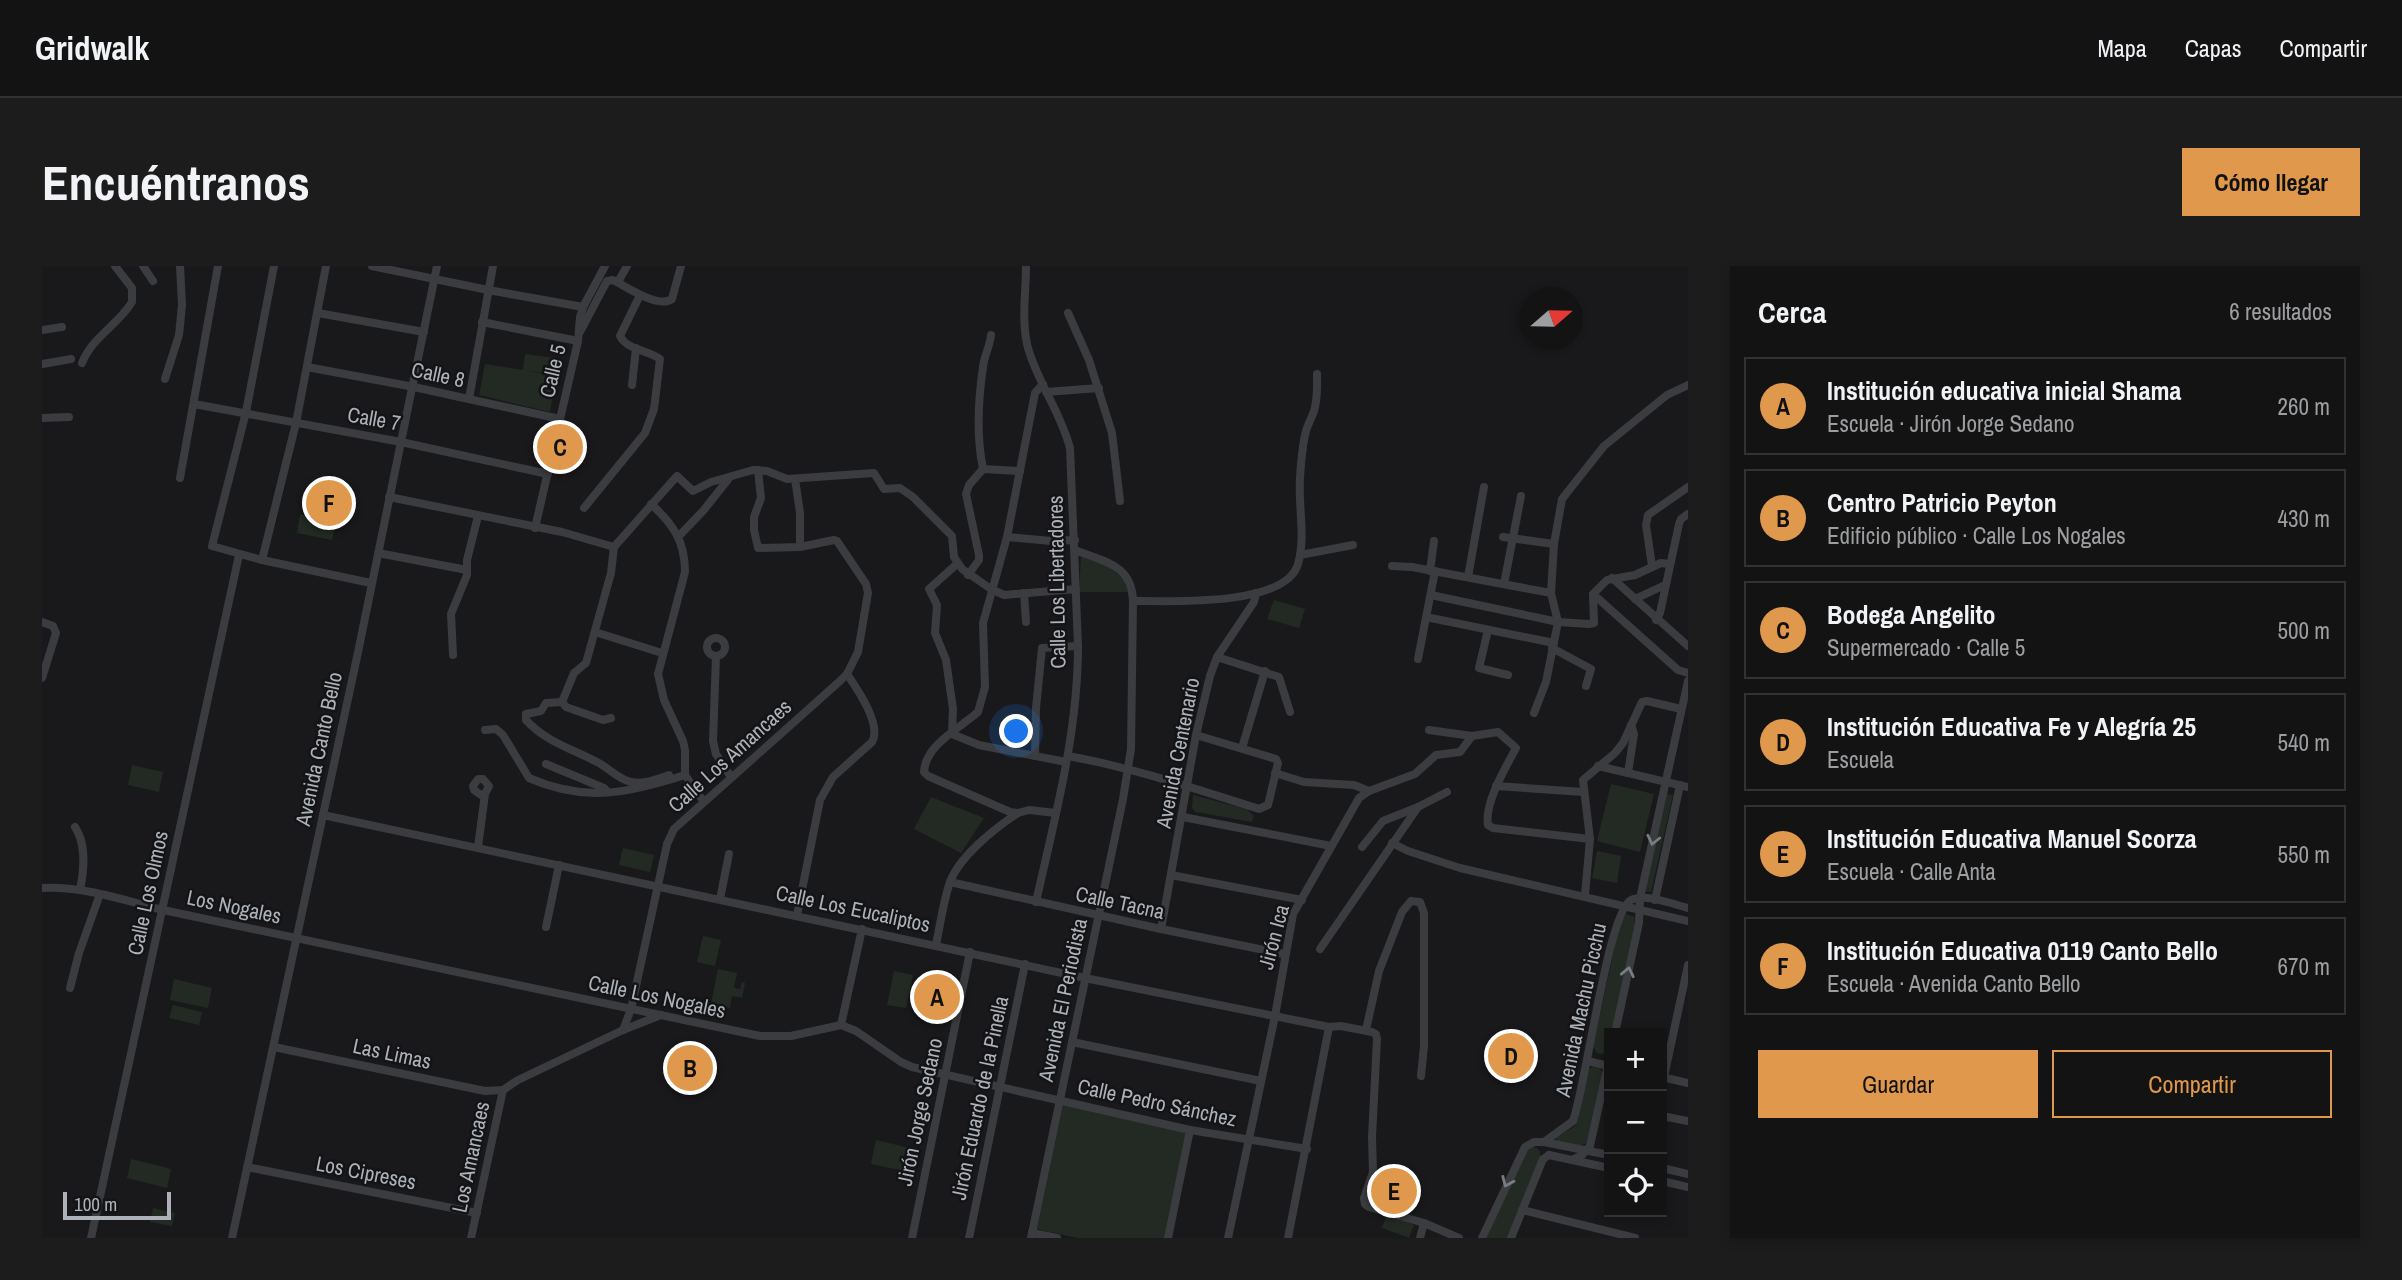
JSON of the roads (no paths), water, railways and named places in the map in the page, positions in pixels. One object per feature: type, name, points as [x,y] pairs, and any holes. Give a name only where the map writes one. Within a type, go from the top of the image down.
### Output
[{"type":"street","points":[[82,363],[96,339],[119,320],[132,302],[132,288],[115,266]]},
{"type":"street","points":[[143,266],[153,281]]},
{"type":"street","points":[[165,379],[179,335],[183,305],[180,266]]},
{"type":"street","points":[[180,478],[218,266]]},
{"type":"street","points":[[274,266],[246,412],[212,546],[239,555],[371,583]]},
{"type":"street","points":[[262,560],[296,423],[326,266]]},
{"type":"street","points":[[372,266],[583,307]]},
{"type":"street","name":"Avenida Canto Bello","points":[[232,1238],[414,387],[437,266]]},
{"type":"street","points":[[469,399],[493,266]]},
{"type":"street","name":"Calle 5","points":[[536,528],[579,336],[580,317],[605,266]]},
{"type":"street","points":[[618,282],[628,266]]},
{"type":"street","points":[[482,322],[579,336],[607,281],[613,280],[640,295],[664,303],[669,302],[681,266]]},
{"type":"street","name":"Calle Los Libertadores","points":[[1026,266],[1026,339],[1070,448],[1078,675],[1067,759],[1036,902]]},
{"type":"street","points":[[584,509],[645,433],[651,419],[662,363],[657,356],[621,340],[620,336],[640,295]]},
{"type":"street","points":[[318,313],[424,332]]},
{"type":"street","points":[[1068,313],[1099,388],[1112,433],[1120,501]]},
{"type":"street","points":[[42,330],[62,327]]},
{"type":"street","points":[[968,575],[979,560],[979,555],[967,489],[983,469],[978,436],[978,401],[983,366],[992,335]]},
{"type":"street","points":[[632,386],[636,348]]},
{"type":"street","points":[[42,364],[71,359]]},
{"type":"street","name":"Calle 8","points":[[307,367],[560,419]]},
{"type":"street","points":[[1075,550],[1124,572],[1132,586],[1133,601],[1220,600],[1256,593],[1282,583],[1298,568],[1302,454],[1306,430],[1314,410],[1317,373]]},
{"type":"street","points":[[1534,713],[1546,681],[1558,622],[1551,593],[1554,544],[1562,499],[1604,446],[1667,395],[1688,385]]},
{"type":"street","points":[[1018,813],[928,776],[924,767],[931,753],[978,712],[981,706],[985,687],[983,623],[1007,537],[1035,393],[1044,388],[1099,388]]},
{"type":"street","name":"Calle 7","points":[[194,404],[401,442],[548,474]]},
{"type":"street","points":[[42,418],[69,416]]},
{"type":"street","points":[[983,469],[1020,471]]},
{"type":"street","points":[[758,470],[761,498],[754,517],[758,548],[800,547],[800,513],[795,479]]},
{"type":"street","points":[[562,702],[574,673],[586,663],[611,573],[614,547],[677,477],[693,491],[711,482],[758,470],[787,479],[873,473],[884,489],[905,490],[948,531],[952,536],[953,554],[958,563],[968,575],[991,589],[1004,595],[1076,589]]},
{"type":"street","points":[[679,536],[731,476]]},
{"type":"street","points":[[1468,577],[1484,487]]},
{"type":"street","points":[[1652,566],[1646,525],[1648,515],[1688,487]]},
{"type":"street","points":[[389,496],[562,532],[614,547]]},
{"type":"street","points":[[1504,584],[1521,496]]},
{"type":"street","points":[[651,504],[668,520],[679,536],[685,557],[685,572],[658,674],[660,687],[685,750],[685,772],[704,802]]},
{"type":"street","points":[[1656,620],[1660,613],[1681,519],[1688,514]]},
{"type":"street","points":[[453,655],[451,614],[467,570],[478,516]]},
{"type":"street","points":[[1007,537],[1075,540]]},
{"type":"street","points":[[1503,537],[1554,544]]},
{"type":"street","name":"Calle Los Amancaes","points":[[623,1030],[631,1009],[670,836],[679,824],[847,674],[858,652],[867,604],[866,584],[837,541],[800,547]]},
{"type":"street","points":[[1418,659],[1431,595],[1434,541]]},
{"type":"street","points":[[1300,555],[1353,545]]},
{"type":"street","points":[[378,553],[467,570]]},
{"type":"street","name":"Calle Los Olmos","points":[[91,1238],[239,555]]},
{"type":"street","points":[[952,734],[953,709],[946,660],[935,633],[937,605],[929,589],[958,563]]},
{"type":"street","points":[[1431,595],[1558,622],[1594,623],[1593,594],[1606,580],[1635,575],[1661,563],[1669,564]]},
{"type":"street","points":[[1392,566],[1412,567],[1551,593]]},
{"type":"street","points":[[1612,578],[1688,646]]},
{"type":"street","points":[[1635,599],[1665,585]]},
{"type":"street","points":[[1024,593],[1026,622]]},
{"type":"street","name":"Avenida Centenario","points":[[1161,929],[1196,735],[1210,676],[1217,657],[1254,602],[1256,593]]},
{"type":"street","points":[[1593,594],[1678,670],[1688,673]]},
{"type":"street","name":"Avenida El Periodista","points":[[1032,1235],[1129,770],[1133,601]]},
{"type":"street","points":[[1426,617],[1553,645],[1591,669],[1586,686]]},
{"type":"street","points":[[42,622],[56,629],[57,633],[42,678]]},
{"type":"street","points":[[1488,630],[1479,668],[1508,676]]},
{"type":"street","points":[[595,632],[662,653]]},
{"type":"street","points":[[1035,756],[1036,708],[1042,648],[1077,646]]},
{"type":"street","points":[[716,656],[713,741],[716,754],[731,777]]},
{"type":"street","points":[[1217,657],[1279,677],[1290,712]]},
{"type":"street","points":[[1242,748],[1265,671]]},
{"type":"street","points":[[797,915],[820,800],[833,777],[876,737],[874,721],[847,674]]},
{"type":"street","points":[[1688,681],[1640,898],[1688,908]]},
{"type":"street","points":[[562,702],[546,703],[541,711],[526,714],[526,720],[549,740],[599,763],[630,782],[685,772]]},
{"type":"street","points":[[562,702],[566,707],[603,720],[611,718]]},
{"type":"street","points":[[1585,895],[1590,839],[1583,780],[1623,743],[1642,702],[1681,709]]},
{"type":"street","points":[[1628,773],[1634,734],[1631,725]]},
{"type":"street","points":[[485,730],[496,729],[503,735],[528,778],[572,792],[642,789],[685,772]]},
{"type":"street","points":[[1429,730],[1472,736],[1498,732],[1516,748],[1496,786],[1487,818],[1488,825],[1493,828],[1590,839]]},
{"type":"street","points":[[952,734],[979,744],[1035,756],[1116,765],[1259,809],[1268,805],[1278,764],[1276,759],[1196,735]]},
{"type":"street","points":[[1275,773],[1304,782],[1354,785],[1369,791],[1415,774],[1436,755],[1460,752],[1472,736]]},
{"type":"street","points":[[546,764],[608,792]]},
{"type":"street","points":[[1598,766],[1684,786],[1655,900]]},
{"type":"street","points":[[1496,786],[1583,792]]},
{"type":"street","name":"Jirón Ica","points":[[1227,1238],[1275,1016],[1293,914],[1359,798],[1369,791]]},
{"type":"street","points":[[1362,847],[1383,821],[1419,807],[1447,792]]},
{"type":"street","points":[[478,847],[485,794]]},
{"type":"street","points":[[1320,949],[1419,807]]},
{"type":"street","points":[[936,944],[950,882],[974,849],[1018,813],[1029,810],[1056,813]]},
{"type":"street","name":"Calle Los Eucaliptos","points":[[323,815],[1086,978],[1329,1027],[1366,1030],[1376,1034],[1373,1172],[1364,1198],[1365,1204],[1369,1208],[1424,1223]]},
{"type":"street","points":[[1182,817],[1331,846]]},
{"type":"street","points":[[75,827],[82,846],[84,873],[80,890]]},
{"type":"street","points":[[1392,843],[1460,868],[1688,921]]},
{"type":"street","points":[[720,899],[729,855]]},
{"type":"street","points":[[547,928],[559,864]]},
{"type":"street","points":[[1171,875],[1302,900]]},
{"type":"street","name":"Calle Tacna","points":[[950,882],[1284,954]]},
{"type":"street","name":"Los Nogales","points":[[42,888],[80,890],[296,937]]},
{"type":"street","points":[[71,988],[79,953],[100,894]]},
{"type":"street","name":"Avenida Machu Picchu","points":[[1482,1238],[1525,1147],[1534,1142],[1544,1142],[1573,1121],[1618,917],[1628,902],[1640,898],[1641,911],[1616,1028]]},
{"type":"street","points":[[1366,1030],[1378,971],[1402,912],[1411,901],[1420,902],[1423,913],[1424,1010],[1421,1076]]},
{"type":"street","points":[[862,929],[841,1025],[864,1036],[901,1062],[1001,1087]]},
{"type":"street","name":"Calle Los Nogales","points":[[296,937],[725,1030],[775,1037],[841,1025]]},
{"type":"street","name":"Jirón Jorge Sedano","points":[[912,1238],[970,952]]},
{"type":"street","name":"Jirón Eduardo de la Pinella","points":[[969,1238],[1025,964]]},
{"type":"street","points":[[1667,1060],[1688,965]]},
{"type":"street","name":"Los Amancaes","points":[[471,1238],[503,1090],[518,1080],[623,1030],[661,1015]]},
{"type":"street","points":[[1289,1238],[1329,1027]]},
{"type":"street","points":[[1072,1042],[1261,1081]]},
{"type":"street","name":"Las Limas","points":[[274,1047],[485,1091],[503,1090]]},
{"type":"street","points":[[1587,1061],[1604,1063]]},
{"type":"street","points":[[1667,1078],[1688,1083]]},
{"type":"street","name":"Calle Pedro Sánchez","points":[[1001,1087],[1190,1130],[1307,1149]]},
{"type":"street","name":"Avenida Machu Picchu","points":[[1588,1151],[1604,1109]]},
{"type":"street","points":[[1667,1117],[1688,1121]]},
{"type":"street","points":[[1168,1238],[1190,1130]]},
{"type":"street","points":[[1544,1142],[1604,1155]]},
{"type":"street","points":[[1544,1142],[1549,1155]]},
{"type":"street","points":[[1572,1160],[1588,1151]]},
{"type":"street","points":[[1511,1238],[1543,1159],[1549,1155],[1604,1167]]},
{"type":"street","name":"Los Cipreses","points":[[247,1167],[477,1213]]},
{"type":"street","points":[[1667,1168],[1688,1174]]},
{"type":"street","points":[[1667,1182],[1688,1187]]},
{"type":"street","points":[[1522,1210],[1635,1238]]},
{"type":"street","points":[[1420,1238],[1424,1223],[1459,1238]]},
{"type":"street","points":[[1032,1235],[1057,1238]]},
{"type":"place","name":"Bodega Angelito","points":[[560,447]]},
{"type":"place","name":"Institución Educativa 0119 Canto Bello","points":[[329,503]]},
{"type":"place","name":"Institución educativa inicial Shama","points":[[937,997]]},
{"type":"place","name":"Institución Educativa Fe y Alegría 25","points":[[1511,1056]]},
{"type":"place","name":"Centro Patricio Peyton","points":[[690,1068]]},
{"type":"place","name":"Institución Educativa Manuel Scorza","points":[[1394,1191]]}]
